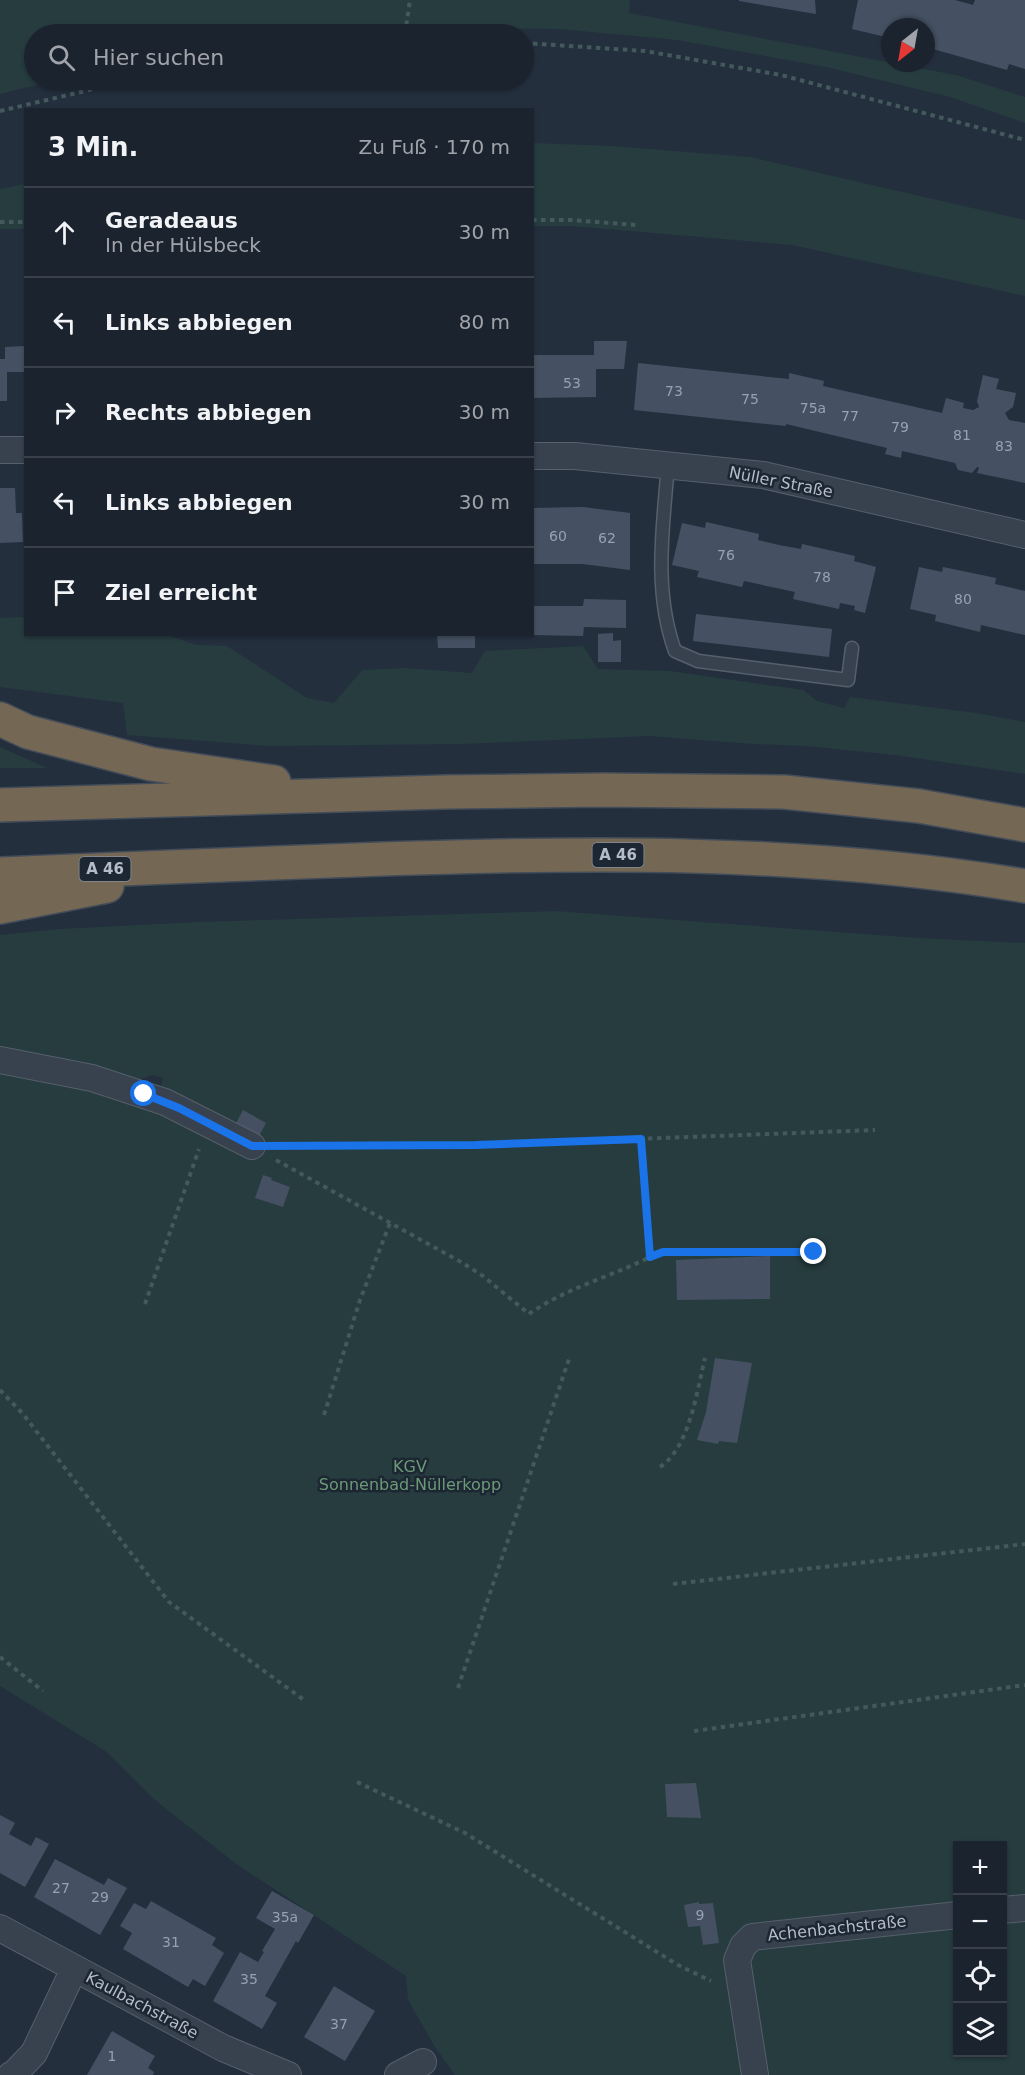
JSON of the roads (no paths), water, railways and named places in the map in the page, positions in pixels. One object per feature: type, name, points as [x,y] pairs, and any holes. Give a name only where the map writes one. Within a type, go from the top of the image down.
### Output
[{"type":"highway","points":[[0,719],[28,732],[151,764],[283,784],[444,792]]},
{"type":"highway","points":[[0,805],[444,792],[601,790],[784,792],[918,806],[1025,825]]},
{"type":"highway","name":"A 46","points":[[0,874],[470,855],[660,855],[814,861],[964,875],[1025,885]]},
{"type":"highway","points":[[0,907],[210,865]]},
{"type":"street","points":[[0,450],[24,450]]},
{"type":"street","name":"Nüller Straße","points":[[534,456],[575,456],[763,475],[1025,535]]},
{"type":"street","points":[[0,1060],[73,1074],[165,1102],[252,1146]]},
{"type":"street","points":[[1007,1910],[1025,1908]]},
{"type":"street","name":"Achenbachstraße","points":[[755,2075],[737,1960],[743,1946],[752,1938],[953,1915]]},
{"type":"street","name":"Kaulbachstraße","points":[[0,1928],[223,2048],[288,2075]]},
{"type":"street","points":[[11,2075],[34,2053],[74,1968]]},
{"type":"street","points":[[399,2075],[423,2062]]},
{"type":"lane","points":[[668,465],[661,588],[666,628],[675,651],[698,661],[848,680],[852,648]]},
{"type":"park label","name":"KGV Sonnenbad-Nüllerkopp","points":[[410,1475]]}]
